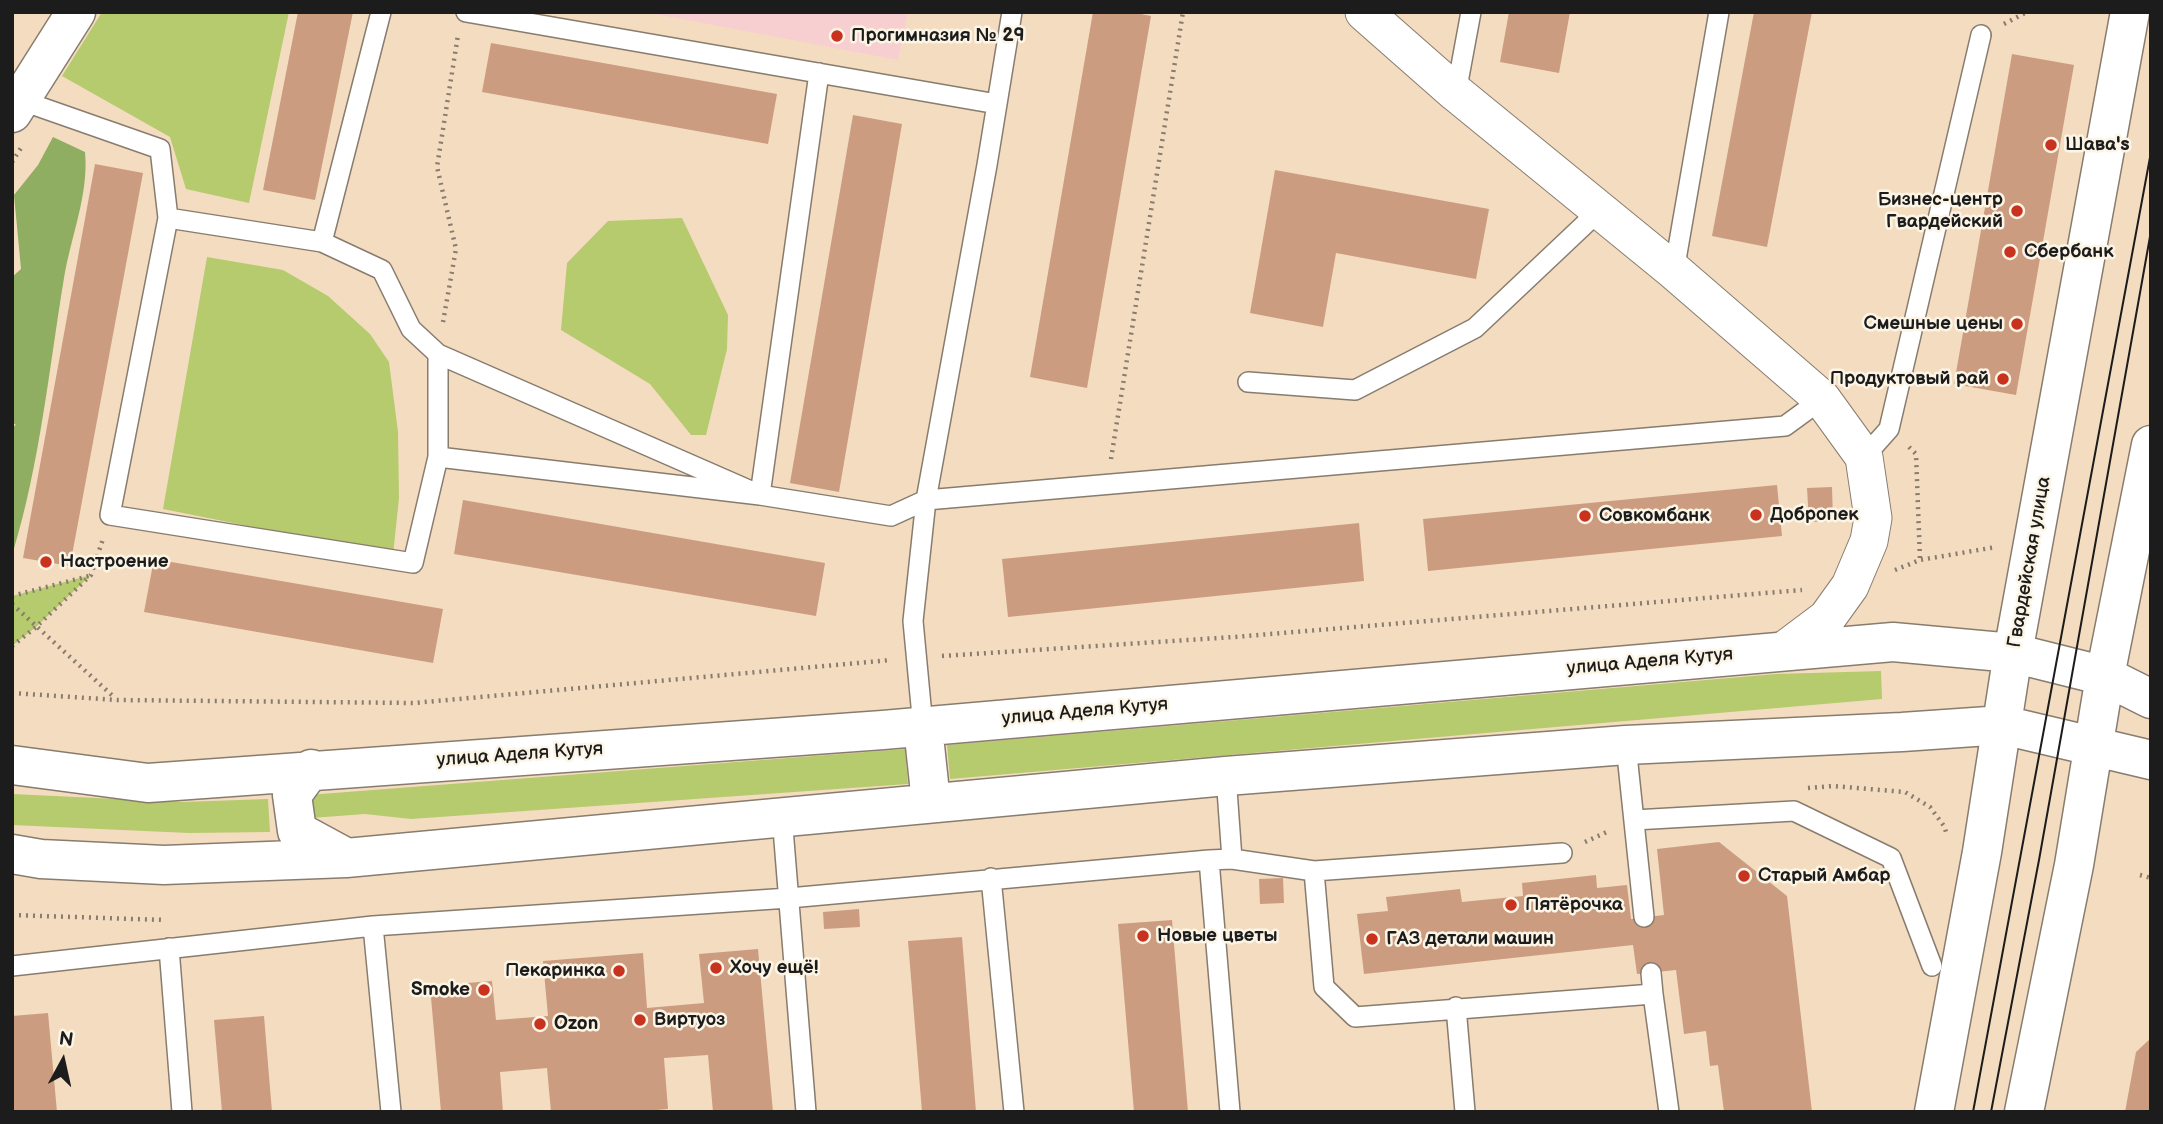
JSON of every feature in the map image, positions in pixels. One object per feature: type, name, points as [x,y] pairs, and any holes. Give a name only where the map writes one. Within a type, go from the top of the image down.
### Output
[{"type":"main road","points":[[15,102],[76,12]]},
{"type":"main road","name":"Гвардейская улица","points":[[1934,1112],[2003,725],[2013,653],[2130,12]]},
{"type":"main road","points":[[2024,1112],[2074,865],[2105,676],[2151,445]]},
{"type":"main road","name":"улица Аделя Кутуя","points":[[12,765],[148,783],[311,769],[923,727],[1893,642],[2013,653],[2105,676],[2151,699]]},
{"type":"main road","points":[[12,854],[41,859],[164,865],[346,858],[1226,776],[1626,745],[2003,725],[2151,760]]},
{"type":"main road","points":[[923,727],[931,802]]},
{"type":"main road","points":[[311,769],[292,795],[297,831],[346,858]]},
{"type":"street","points":[[1364,12],[1456,93],[1674,271],[1822,399],[1864,457],[1873,518],[1868,541],[1850,586],[1827,618],[1783,651]]},
{"type":"lane","points":[[322,242],[381,12]]},
{"type":"lane","points":[[923,727],[913,621],[926,500],[1012,12]]},
{"type":"lane","points":[[1456,93],[1471,12]]},
{"type":"lane","points":[[1674,271],[1719,12]]},
{"type":"lane","points":[[462,19],[555,20],[819,73],[997,104]]},
{"type":"lane","points":[[1864,457],[1889,429],[1981,35]]},
{"type":"lane","points":[[760,495],[819,73]]},
{"type":"lane","points":[[15,102],[160,149],[168,218],[110,515],[413,563],[438,457],[438,354]]},
{"type":"lane","points":[[1248,382],[1355,390],[1475,328],[1600,211]]},
{"type":"lane","points":[[168,218],[322,242],[382,270],[411,329],[438,354],[760,495]]},
{"type":"lane","points":[[438,457],[760,495],[891,516],[926,500],[1784,426],[1822,399]]},
{"type":"lane","points":[[1626,745],[1644,917]]},
{"type":"lane","points":[[1226,776],[1232,859]]},
{"type":"lane","points":[[1634,820],[1794,811],[1891,858],[1932,966]]},
{"type":"lane","points":[[782,816],[806,1112]]},
{"type":"lane","points":[[12,966],[373,926],[789,898],[1209,860],[1232,859],[1314,871],[1562,853]]},
{"type":"lane","points":[[1209,860],[1230,1112]]},
{"type":"lane","points":[[1314,871],[1324,987],[1356,1017],[1456,1007],[1653,994]]},
{"type":"lane","points":[[991,878],[1014,1112]]},
{"type":"lane","points":[[373,926],[391,1112]]},
{"type":"lane","points":[[169,948],[182,1112]]},
{"type":"lane","points":[[1651,973],[1669,1112]]},
{"type":"lane","points":[[1456,1007],[1465,1112]]},
{"type":"path","points":[[1107,484],[1183,12]]},
{"type":"path","points":[[438,354],[456,249],[436,167],[462,19]]},
{"type":"path","points":[[12,646],[91,575],[110,515]]},
{"type":"path","points":[[12,693],[117,700],[414,703],[916,658],[1248,636],[1850,586],[1920,561],[1995,548]]},
{"type":"path","points":[[12,596],[91,575]]},
{"type":"path","points":[[12,604],[117,700]]},
{"type":"path","points":[[1562,853],[1634,820]]},
{"type":"path","points":[[2140,875],[2151,878]]},
{"type":"shaded area","name":"Прогимназия № 29","points":[[644,12],[908,12],[898,60]]},
{"type":"green space","points":[[102,12],[289,12],[249,203],[186,189],[170,137],[62,76]]},
{"type":"green space","points":[[53,137],[85,152],[86,168],[79,215],[64,278],[37,450],[13,552],[12,427],[16,425],[12,422],[12,277],[21,269],[14,195],[38,165]]},
{"type":"green space","points":[[682,218],[728,315],[727,349],[706,435],[691,435],[650,384],[561,330],[567,263],[608,221]]},
{"type":"green space","points":[[207,257],[283,270],[328,296],[370,334],[389,362],[398,432],[399,498],[393,555],[163,509]]},
{"type":"green space","points":[[91,575],[36,627],[12,646],[12,596]]},
{"type":"green space","points":[[1881,671],[1882,699],[950,779],[947,745],[1776,674]]},
{"type":"green space","points":[[905,749],[908,784],[411,819],[365,814],[311,818],[308,795]]},
{"type":"green space","points":[[12,794],[182,802],[268,799],[270,832],[189,833],[12,825]]},
{"type":"building","points":[[298,12],[353,12],[315,200],[263,190]]},
{"type":"building","points":[[1093,12],[1131,12],[1151,16],[1087,388],[1030,377]]},
{"type":"building","points":[[1509,12],[1570,12],[1559,73],[1500,62]]},
{"type":"building","points":[[1754,12],[1812,12],[1767,247],[1712,236]]},
{"type":"building","points":[[491,43],[777,94],[768,144],[482,92]]},
{"type":"building","name":"Бизнес-центр Гвардейский","points":[[2012,54],[2074,65],[2016,395],[1954,384]]},
{"type":"building","points":[[853,115],[902,124],[839,492],[790,483]]},
{"type":"building","points":[[95,164],[143,173],[70,566],[23,558]]},
{"type":"building","points":[[1275,170],[1489,209],[1476,279],[1336,253],[1323,327],[1250,313]]},
{"type":"building","points":[[1777,485],[1782,536],[1428,571],[1423,519]]},
{"type":"building","points":[[1832,487],[1833,521],[1809,522],[1807,488]]},
{"type":"building","points":[[463,500],[825,563],[816,616],[454,554]]},
{"type":"building","points":[[1359,523],[1364,581],[1008,617],[1002,559]]},
{"type":"building","points":[[154,559],[443,609],[433,663],[144,612]]},
{"type":"building","points":[[1719,842],[1787,896],[1812,1112],[1724,1112],[1718,1065],[1710,1066],[1706,1031],[1684,1034],[1676,970],[1637,974],[1633,945],[1364,974],[1357,914],[1388,911],[1386,897],[1460,889],[1462,902],[1523,896],[1522,883],[1596,875],[1597,888],[1627,885],[1631,919],[1664,915],[1657,849]]},
{"type":"building","points":[[1283,878],[1284,903],[1260,904],[1259,879]]},
{"type":"building","points":[[859,909],[860,927],[824,929],[823,912]]},
{"type":"building","points":[[1172,920],[1188,1112],[1134,1112],[1118,924]]},
{"type":"building","points":[[962,937],[976,1112],[922,1112],[908,941]]},
{"type":"building","points":[[758,949],[773,1112],[713,1112],[708,1055],[664,1058],[668,1109],[633,1112],[551,1112],[547,1068],[500,1072],[503,1112],[441,1112],[430,986],[492,981],[496,1020],[548,1016],[543,961],[643,953],[647,1008],[704,1003],[699,954]]},
{"type":"building","points":[[48,1013],[57,1112],[12,1112],[12,1016]]},
{"type":"building","points":[[264,1016],[272,1112],[222,1112],[214,1020]]},
{"type":"building","points":[[2151,1038],[2151,1112],[2125,1112],[2136,1052]]},
{"type":"tram line","points":[[1973,1112],[2151,152]]},
{"type":"tram line","points":[[1991,1112],[2039,860],[2151,231]]},
{"type":"place","name":"Прогимназия № 29","points":[[837,36]]},
{"type":"place","name":"Шава's","points":[[2051,145]]},
{"type":"place","name":"Бизнес-центр Гвардейский","points":[[2017,211]]},
{"type":"place","name":"Сбербанк","points":[[2010,252]]},
{"type":"place","name":"Смешные цены","points":[[2017,324]]},
{"type":"place","name":"Продуктовый рай","points":[[2003,379]]},
{"type":"place","name":"Добропек","points":[[1756,515]]},
{"type":"place","name":"Совкомбанк","points":[[1585,516]]},
{"type":"place","name":"Настроение","points":[[46,562]]},
{"type":"place","name":"Старый Амбар","points":[[1744,876]]},
{"type":"place","name":"Пятёрочка","points":[[1511,905]]},
{"type":"place","name":"Новые цветы","points":[[1143,936]]},
{"type":"place","name":"ГАЗ детали машин","points":[[1372,939]]},
{"type":"place","name":"Хочу ещё!","points":[[716,968]]},
{"type":"place","name":"Пекаринка","points":[[619,971]]},
{"type":"place","name":"Smoke","points":[[484,990]]},
{"type":"place","name":"Виртуоз","points":[[640,1020]]},
{"type":"place","name":"Ozon","points":[[540,1024]]}]
